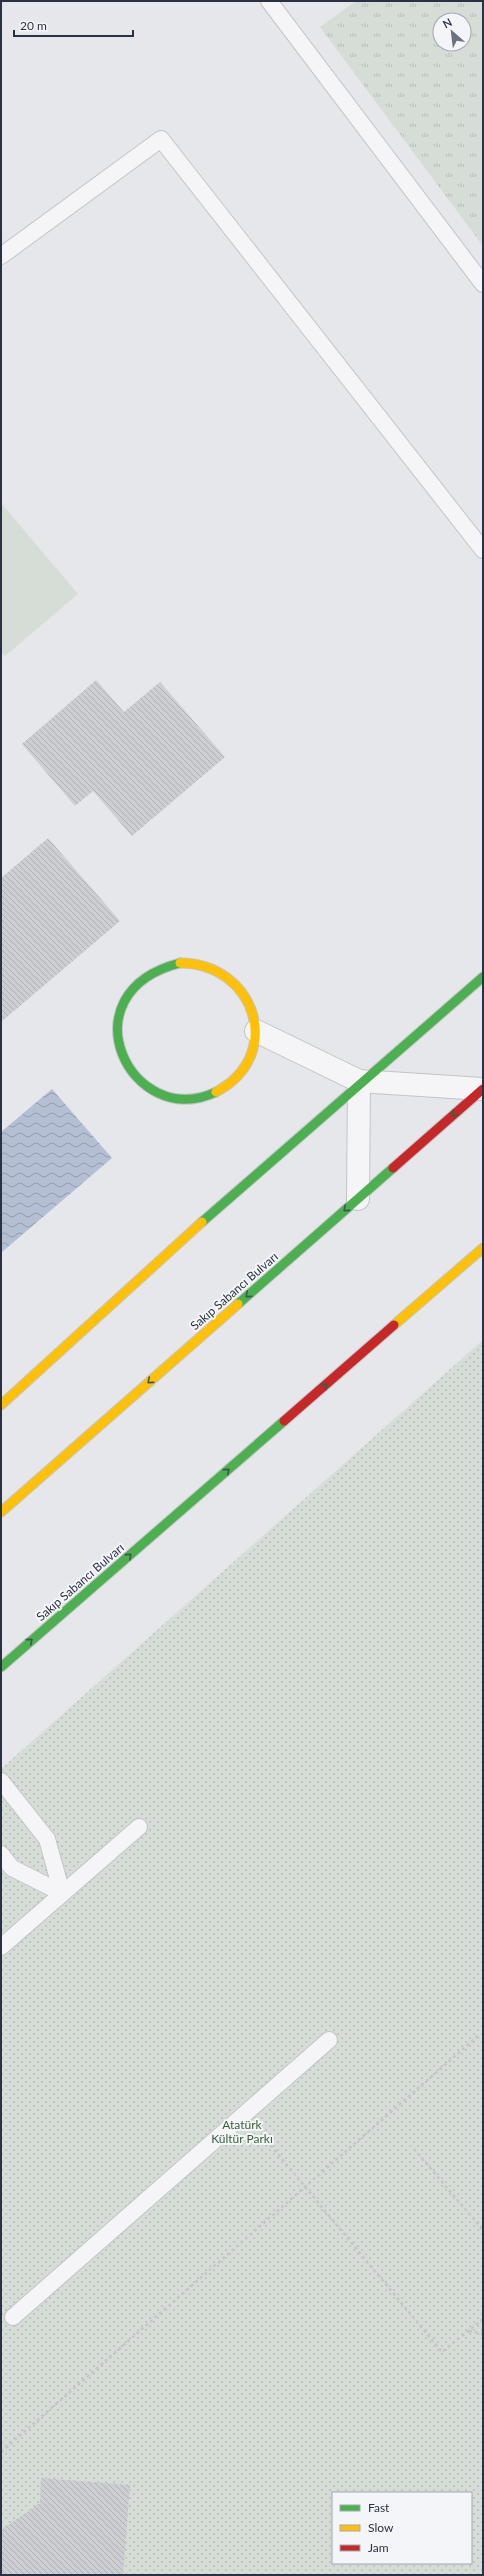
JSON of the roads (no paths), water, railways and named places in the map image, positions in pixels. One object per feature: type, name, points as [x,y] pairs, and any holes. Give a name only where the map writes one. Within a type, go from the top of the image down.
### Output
[{"type":"main road","points":[[180,963],[204,965],[222,973],[240,989],[255,1015],[256,1031],[249,1061],[231,1082],[219,1091],[196,1099],[168,1098],[147,1089],[130,1072],[124,1062],[116,1034],[118,1015],[128,993],[138,981],[158,968],[180,963]]},
{"type":"main road","points":[[1,1405],[145,1272],[359,1081],[483,977]]},
{"type":"main road","name":"Sakıp Sabancı Bulvarı","points":[[1,1512],[483,1089]]},
{"type":"main road","name":"Sakıp Sabancı Bulvarı","points":[[1,1667],[483,1248]]},
{"type":"street","points":[[256,1031],[359,1081],[483,1089]]},
{"type":"street","points":[[358,1199],[359,1081]]},
{"type":"lane","points":[[269,1],[483,284]]},
{"type":"lane","points":[[1,256],[161,139],[483,550]]},
{"type":"lane","points":[[1,1781],[48,1839],[62,1893]]},
{"type":"lane","points":[[1,1947],[139,1827]]},
{"type":"lane","points":[[1,1854],[12,1868],[62,1893]]},
{"type":"lane","points":[[13,2317],[329,2040]]},
{"type":"water","points":[[52,1089],[112,1158],[2,1252],[1,1132]]},
{"type":"park label","name":"Atatürk Kültür Parkı","points":[[242,2131]]}]
